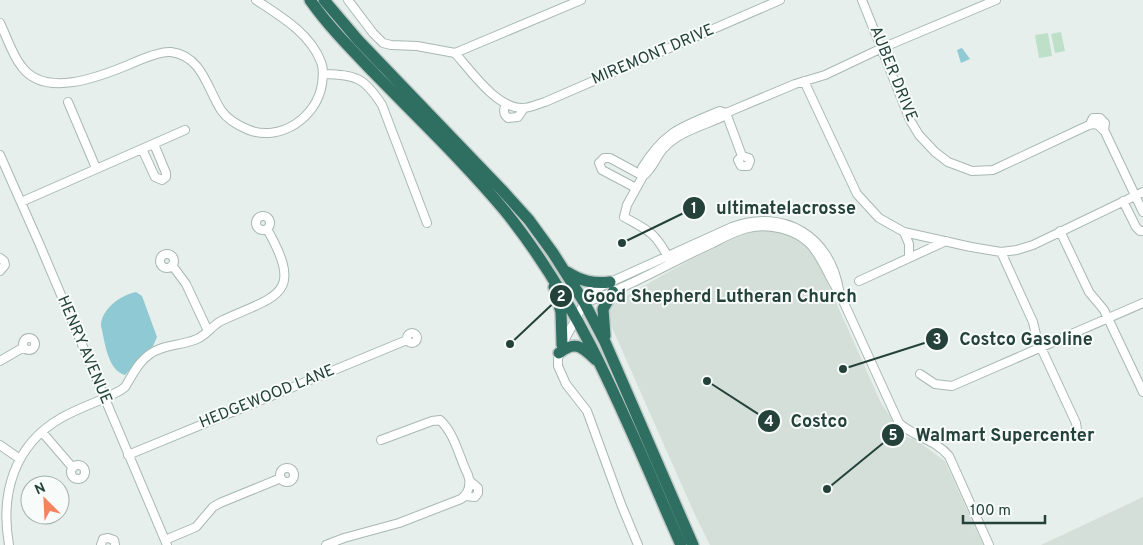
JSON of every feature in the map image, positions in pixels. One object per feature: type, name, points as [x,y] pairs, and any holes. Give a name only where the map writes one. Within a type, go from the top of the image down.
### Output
[{"type":"highway","points":[[310,0],[350,48],[477,179],[516,226],[550,274],[576,316],[600,364],[681,545]]},
{"type":"highway","points":[[324,0],[349,30],[516,205],[542,236],[584,302],[605,342],[693,545]]},
{"type":"highway","points":[[565,271],[578,279],[612,287],[602,316],[605,342]]},
{"type":"highway","points":[[550,274],[561,312],[560,349],[574,345],[581,347],[600,364]]},
{"type":"highway","points":[[566,299],[584,302]]},
{"type":"street","points":[[0,23],[21,67],[42,82],[74,83],[98,78],[143,58],[165,53],[171,52],[184,57],[202,72],[222,110],[228,117],[246,128],[267,133],[292,126],[307,116],[318,99],[324,74],[322,64],[311,42],[256,0]]},
{"type":"street","points":[[348,0],[373,33],[390,46],[417,46],[455,53],[581,0]]},
{"type":"street","points":[[758,0],[762,8]]},
{"type":"street","name":"MIREMONT DRIVE","points":[[455,53],[492,94],[515,108],[524,108],[545,102],[780,0]]},
{"type":"street","name":"AUBER DRIVE","points":[[862,0],[910,120],[919,135],[939,156],[948,162],[972,171],[993,170],[1090,124],[1099,125],[1104,130],[1139,193],[1143,212]]},
{"type":"street","points":[[669,259],[658,238],[624,218],[635,200],[636,188],[643,176],[642,168],[653,150],[664,138],[681,127],[720,111],[726,112],[795,84],[825,75],[882,48],[996,0]]},
{"type":"street","points":[[324,74],[344,75],[362,81],[382,105],[426,223]]},
{"type":"street","points":[[804,82],[857,194],[879,218],[904,232],[1001,252],[1017,250],[1033,245],[1139,193]]},
{"type":"street","points":[[68,102],[96,168]]},
{"type":"street","name":"MIREMONT DRIVE","points":[[506,104],[504,111],[505,116],[508,118],[518,117],[524,108]]},
{"type":"street","points":[[726,112],[742,156]]},
{"type":"street","points":[[21,202],[185,130]]},
{"type":"street","points":[[142,149],[154,177],[162,180],[166,177],[166,173],[154,144]]},
{"type":"street","points":[[636,188],[602,170],[599,163],[604,158],[610,158],[643,176]]},
{"type":"street","name":"HENRY AVENUE","points":[[1,160],[21,202],[166,543]]},
{"type":"street","points":[[1123,201],[1136,227],[1143,231]]},
{"type":"street","points":[[638,545],[589,416],[562,378],[558,366],[560,349],[584,302],[595,289],[612,287],[652,274],[669,259],[742,223],[767,220],[778,221],[800,229],[821,248],[837,279],[839,292],[899,423],[907,431],[939,446],[949,456],[990,545]]},
{"type":"street","points":[[9,545],[5,514],[12,476],[20,459],[42,432],[61,419],[105,399],[125,387],[138,366],[149,354],[164,347],[196,340],[222,321],[272,299],[280,291],[286,278],[286,271],[267,228]]},
{"type":"street","points":[[1060,231],[1086,285],[1109,318],[1143,392]]},
{"type":"street","points":[[904,232],[909,244],[909,258]]},
{"type":"street","points":[[859,281],[946,241]]},
{"type":"street","points":[[1001,252],[1032,322],[1037,339],[1076,424],[1078,436]]},
{"type":"street","points":[[0,258],[4,261],[5,265],[0,271]]},
{"type":"street","points":[[172,265],[186,284],[208,331]]},
{"type":"street","points":[[920,374],[935,384],[952,386],[1143,303]]},
{"type":"street","name":"HEDGEWOOD LANE","points":[[128,455],[407,340]]},
{"type":"street","points":[[0,361],[24,347]]},
{"type":"street","points":[[326,545],[344,538],[399,523],[461,500],[465,496],[470,481],[452,436],[440,420],[432,421],[381,440]]},
{"type":"street","points":[[42,432],[72,468]]},
{"type":"street","points":[[0,445],[20,459]]},
{"type":"street","points":[[166,543],[196,527],[213,506],[281,478]]},
{"type":"street","points":[[101,545],[103,539],[108,538],[114,540],[115,545]]},
{"type":"shaded area","points":[[764,228],[787,233],[808,247],[818,262],[881,403],[904,436],[916,440],[945,461],[983,545],[710,545],[610,323],[610,307],[631,293],[713,247]]},
{"type":"shaded area","points":[[1143,497],[1143,545],[1041,545]]},
{"type":"green space","points":[[1061,32],[1065,51],[1055,53],[1051,34]]},
{"type":"green space","points":[[1048,33],[1052,56],[1039,58],[1035,35]]},
{"type":"water","points":[[962,48],[970,59],[961,63],[957,50]]},
{"type":"water","points":[[136,292],[142,296],[157,337],[153,346],[125,375],[114,367],[111,361],[101,326],[104,314],[113,304],[124,296]]},
{"type":"place","name":"ultimatelacrosse","points":[[622,243]]},
{"type":"place","name":"Good Shepherd Lutheran Church","points":[[510,344]]},
{"type":"place","name":"Costco Gasoline","points":[[843,369]]},
{"type":"place","name":"Costco","points":[[707,381]]},
{"type":"place","name":"Walmart Supercenter","points":[[827,489]]}]
